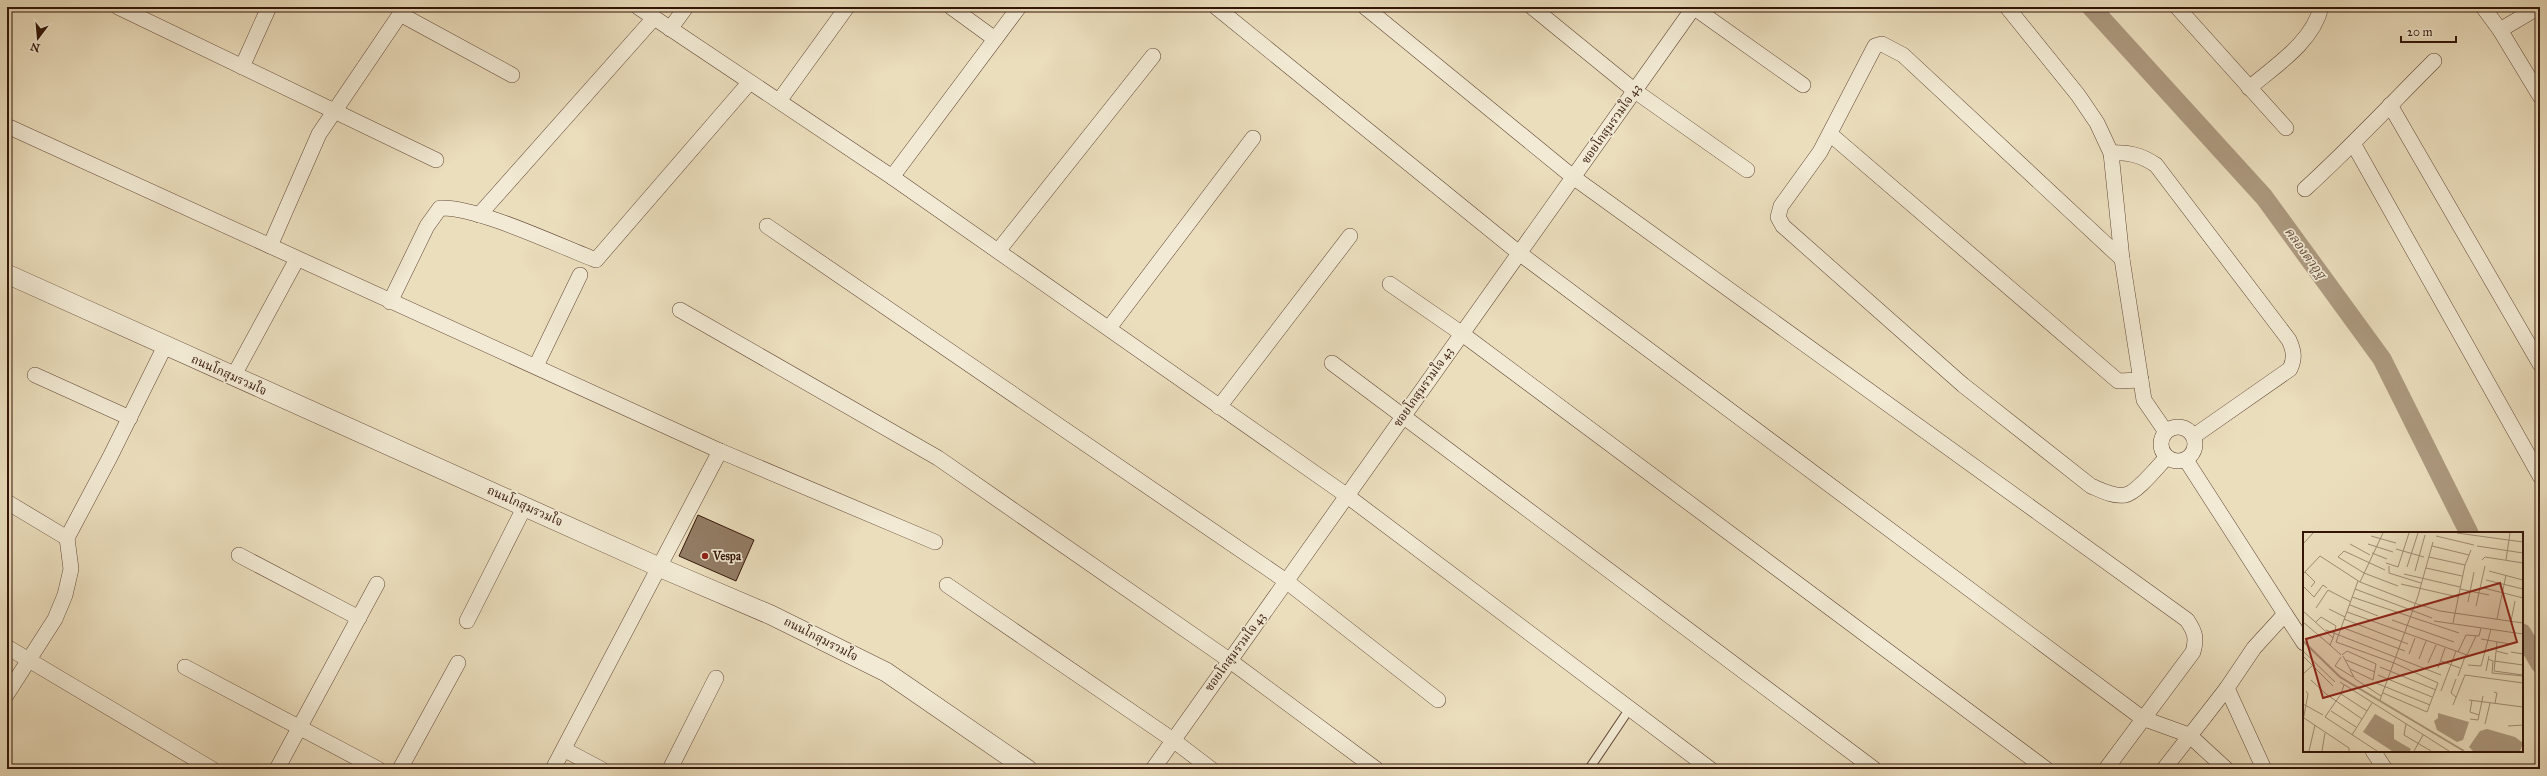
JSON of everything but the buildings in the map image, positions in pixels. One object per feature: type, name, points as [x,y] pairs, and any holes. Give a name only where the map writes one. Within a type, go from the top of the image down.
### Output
[{"type":"street","points":[[118,7],[436,160]]},
{"type":"street","points":[[242,67],[269,7]]},
{"type":"street","points":[[638,7],[749,83],[892,177],[1346,495],[1710,769]]},
{"type":"street","points":[[670,29],[686,7]]},
{"type":"street","points":[[779,102],[846,7]]},
{"type":"street","points":[[951,7],[995,39]]},
{"type":"street","points":[[892,177],[1019,7]]},
{"type":"street","points":[[1216,7],[1519,253],[2142,718],[2189,735],[2226,769]]},
{"type":"street","points":[[1365,7],[1573,177],[2187,620],[2194,630],[2196,640],[2193,652],[2142,718],[2106,769]]},
{"type":"street","points":[[1532,7],[1634,90],[1747,170]]},
{"type":"street","points":[[1694,7],[1804,85]]},
{"type":"street","name":"ซอยโกสุมรวมใจ 43","points":[[1153,769],[1346,495],[1694,7]]},
{"type":"street","points":[[2007,7],[2078,95],[2097,123],[2111,153],[2122,259],[2144,400],[2166,432]]},
{"type":"street","points":[[2177,7],[2286,128]]},
{"type":"street","points":[[2249,88],[2308,34],[2318,19],[2321,7]]},
{"type":"street","points":[[2483,7],[2500,30],[2540,96]]},
{"type":"street","points":[[2500,30],[2539,7]]},
{"type":"street","points":[[270,246],[319,134],[402,10],[512,75]]},
{"type":"street","points":[[479,215],[654,18]]},
{"type":"street","points":[[2122,259],[1909,61],[1892,48],[1882,44],[1875,46],[1830,134],[1781,206],[1778,217],[1783,226],[1963,385],[2091,486],[2111,494],[2126,495],[2140,485],[2167,457]]},
{"type":"street","points":[[998,251],[1153,56]]},
{"type":"street","points":[[2305,189],[2354,145],[2390,105],[2434,61]]},
{"type":"street","points":[[390,302],[427,226],[440,208],[451,208],[479,215],[596,260],[749,83]]},
{"type":"street","points":[[2390,105],[2540,364]]},
{"type":"street","points":[[7,126],[390,302],[536,366],[720,451],[935,542]]},
{"type":"street","points":[[1830,134],[2067,339],[2118,380],[2141,380]]},
{"type":"street","points":[[1109,328],[1253,138]]},
{"type":"street","points":[[2354,145],[2540,476]]},
{"type":"street","points":[[2111,153],[2129,152],[2143,157],[2156,165],[2289,340],[2294,349],[2294,361],[2290,370],[2194,436]]},
{"type":"street","points":[[767,226],[1286,581],[1438,700]]},
{"type":"street","points":[[1219,407],[1350,236]]},
{"type":"street","points":[[233,376],[297,259]]},
{"type":"street","name":"ถนนโกสุมรวมใจ","points":[[7,274],[661,568],[772,615],[886,672],[1027,769]]},
{"type":"street","points":[[536,366],[580,275]]},
{"type":"street","points":[[1390,284],[1461,334],[2046,769]]},
{"type":"street","points":[[680,310],[938,458],[1229,660],[1376,769]]},
{"type":"street","points":[[7,694],[55,619],[66,595],[71,569],[67,538],[130,418],[165,346]]},
{"type":"street","points":[[1332,363],[1404,415],[1874,769]]},
{"type":"street","points":[[34,374],[130,418]]},
{"type":"street","points":[[2183,427],[2194,436],[2195,450],[2186,460],[2172,461],[2167,457],[2162,452],[2161,438],[2169,428],[2183,427]]},
{"type":"street","points":[[553,769],[565,750],[661,568],[720,451]]},
{"type":"street","points":[[2186,460],[2303,641]]},
{"type":"street","points":[[7,502],[67,538]]},
{"type":"street","points":[[467,621],[525,506]]},
{"type":"street","points":[[239,555],[359,618]]},
{"type":"street","points":[[277,769],[377,584]]},
{"type":"street","points":[[947,585],[1173,740],[1211,769]]},
{"type":"street","points":[[2164,769],[2227,688],[2254,648],[2285,614]]},
{"type":"street","points":[[7,646],[212,769]]},
{"type":"street","points":[[400,769],[458,662]]},
{"type":"street","points":[[185,667],[378,769]]},
{"type":"street","points":[[670,769],[716,678]]},
{"type":"street","points":[[2227,688],[2264,769]]},
{"type":"street","points":[[565,750],[601,769]]},
{"type":"street","points":[[2374,752],[2385,769]]},
{"type":"lane","points":[[1589,769],[1630,708]]},
{"type":"waterway","name":"คลองตาอูฐ","points":[[2091,7],[2264,197],[2382,359],[2468,532]]},
{"type":"waterway","name":"คลองตาอูฐ","points":[[2523,635],[2540,664]]},
{"type":"place","name":"Vespa","points":[[705,556]]}]
